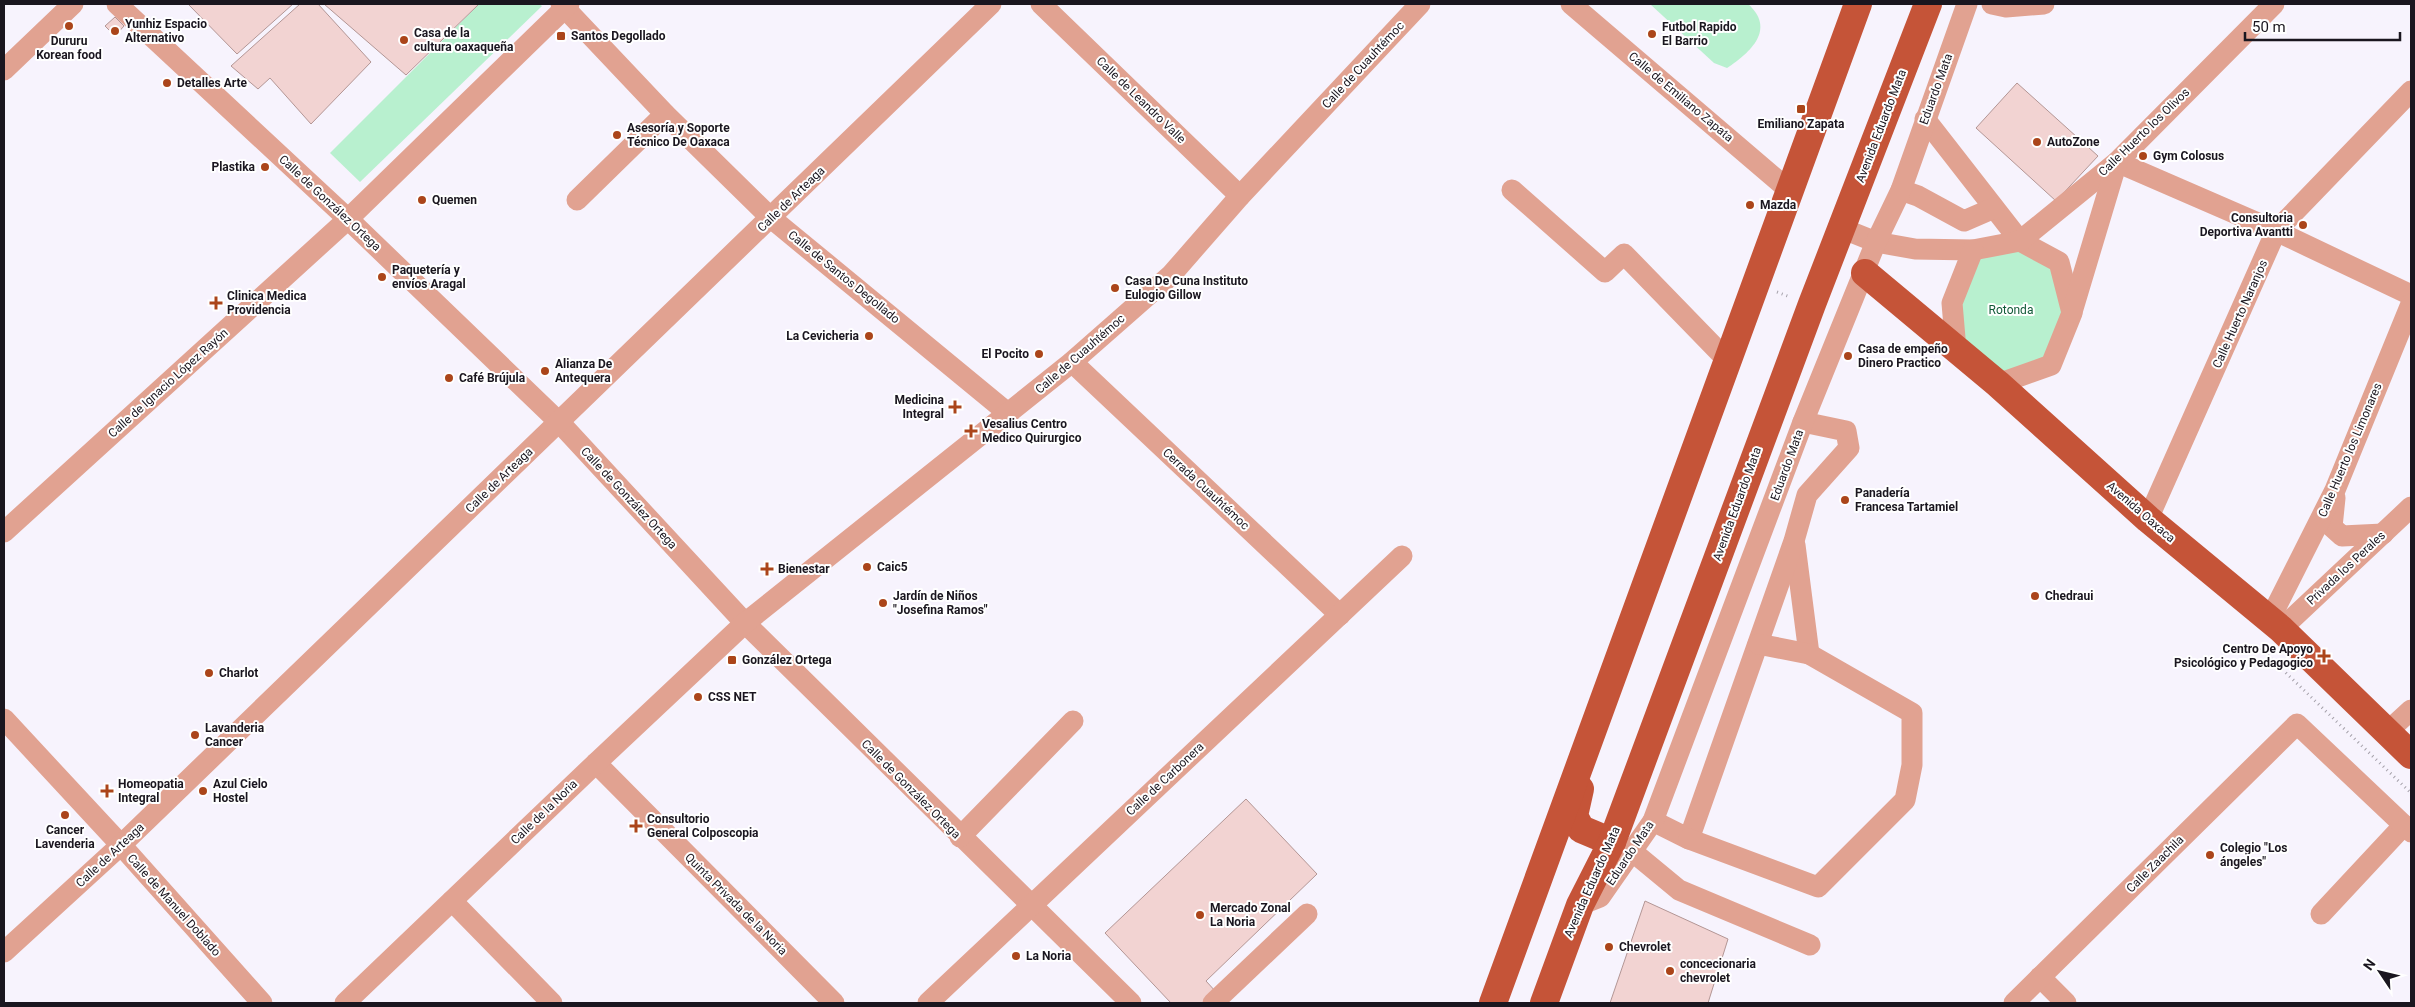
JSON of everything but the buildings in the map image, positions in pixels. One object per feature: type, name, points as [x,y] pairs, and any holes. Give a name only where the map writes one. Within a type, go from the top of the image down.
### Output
[{"type":"main road","name":"Avenida Eduardo Mata","points":[[1544,1003],[1580,905],[1622,847],[1841,228],[1928,4]]},
{"type":"main road","points":[[1492,1003],[1857,5]]},
{"type":"main road","name":"Avenida Oaxaca","points":[[1865,273],[1998,384],[2148,519],[2276,624],[2411,755]]},
{"type":"main road","points":[[1608,684],[1610,701],[1608,719],[1577,796],[1574,816],[1581,829],[1622,847]]},
{"type":"street","points":[[4,70],[73,4]]},
{"type":"street","name":"Calle de González Ortega","points":[[117,4],[348,220],[560,423],[746,624],[960,837],[1131,1003]]},
{"type":"street","name":"Calle de Arteaga","points":[[4,952],[121,845],[560,423],[990,4]]},
{"type":"street","name":"Calle de Leandro Valle","points":[[1041,4],[1240,196]]},
{"type":"street","name":"Calle de Cuauhtémoc","points":[[746,624],[1009,414],[1072,362],[1171,275],[1240,196],[1420,4]]},
{"type":"street","name":"Calle de Emiliano Zapata","points":[[1571,4],[1790,190]]},
{"type":"street","name":"Eduardo Mata","points":[[1622,847],[1653,821],[1803,422],[1876,242],[1901,190],[1967,4]]},
{"type":"street","points":[[1992,4],[2006,7],[2044,4]]},
{"type":"street","name":"Calle Huerto los Olivos","points":[[1841,228],[1876,242],[1915,249],[1973,250],[2020,241],[2117,162],[2274,4]]},
{"type":"street","name":"Calle de Ignacio López Rayón","points":[[4,532],[348,220],[565,5]]},
{"type":"street","name":"Calle de Santos Degollado","points":[[565,5],[665,114],[772,218],[1009,414]]},
{"type":"street","name":"Calle Huerto Naranjos","points":[[2148,519],[2276,231],[2411,91]]},
{"type":"street","points":[[577,200],[665,114]]},
{"type":"street","points":[[1925,118],[2020,241],[2059,262],[2072,313]]},
{"type":"street","points":[[1998,384],[2051,365],[2072,313],[2117,162],[2276,231],[2411,294]]},
{"type":"street","points":[[1512,190],[1605,272],[1624,254],[1728,361]]},
{"type":"street","points":[[1901,190],[1918,196],[1964,221],[1994,208]]},
{"type":"street","points":[[1956,350],[1952,303],[1973,250]]},
{"type":"street","name":"Calle Huerto los Limonares","points":[[2276,624],[2335,490],[2411,304]]},
{"type":"street","name":"Cerrada Cuauhtémoc","points":[[1072,362],[1340,615]]},
{"type":"street","points":[[1689,839],[1794,542],[1807,495],[1849,448],[1846,431],[1803,422]]},
{"type":"street","points":[[1780,485],[1807,495]]},
{"type":"street","points":[[2335,490],[2332,526],[2342,536],[2383,534]]},
{"type":"street","name":"Privada los Perales","points":[[2276,624],[2383,534],[2411,507]]},
{"type":"street","points":[[1794,542],[1810,654]]},
{"type":"street","name":"Calle de Carbonera","points":[[928,1003],[1402,556]]},
{"type":"street","name":"Calle de la Noria","points":[[345,1003],[596,763],[746,624]]},
{"type":"street","points":[[1653,821],[1689,839],[1818,887],[1905,800],[1912,765],[1912,713],[1810,654],[1758,644]]},
{"type":"street","points":[[2387,732],[2411,710]]},
{"type":"street","name":"Calle de Manuel Doblado","points":[[4,719],[121,845],[262,1003]]},
{"type":"street","points":[[960,837],[1073,721]]},
{"type":"street","name":"Calle Zaachila","points":[[2014,1003],[2297,724],[2408,829]]},
{"type":"street","name":"Quinta Privada de la Noria","points":[[596,763],[834,1003]]},
{"type":"street","points":[[2321,914],[2408,829]]},
{"type":"street","points":[[1622,847],[1679,890],[1810,945]]},
{"type":"street","points":[[452,901],[552,1003]]},
{"type":"street","points":[[1213,1003],[1307,914]]},
{"type":"street","points":[[2040,977],[2066,1003]]},
{"type":"green space","points":[[479,4],[539,4],[542,6],[360,182],[330,153]]},
{"type":"green space","points":[[1650,4],[1748,4],[1756,13],[1760,22],[1760,31],[1752,47],[1727,68],[1714,63]]},
{"type":"green space","name":"Rotonda","points":[[2018,246],[2056,264],[2070,310],[2049,362],[1996,382],[1959,348],[1953,302],[1978,255]]},
{"type":"place","name":"Dururu Korean food","points":[[69,26]]},
{"type":"place","name":"Yunhiz Espacio Alternativo","points":[[115,31]]},
{"type":"place","name":"Futbol Rapido El Barrio","points":[[1652,34]]},
{"type":"place","name":"Santos Degollado","points":[[561,36]]},
{"type":"place","name":"Casa de la cultura oaxaqueña","points":[[404,40]]},
{"type":"place","name":"Detalles Arte","points":[[167,83]]},
{"type":"place","name":"Emiliano Zapata","points":[[1801,109]]},
{"type":"place","name":"Asesoría y Soporte Técnico De Oaxaca","points":[[617,135]]},
{"type":"place","name":"AutoZone","points":[[2037,142]]},
{"type":"place","name":"Gym Colosus","points":[[2143,156]]},
{"type":"place","name":"Plastika","points":[[265,167]]},
{"type":"place","name":"Quemen","points":[[422,200]]},
{"type":"place","name":"Mazda","points":[[1750,205]]},
{"type":"place","name":"Consultoria Deportiva Avantti","points":[[2303,225]]},
{"type":"place","name":"Paquetería y envíos Aragal","points":[[382,277]]},
{"type":"place","name":"Casa De Cuna Instituto Eulogio Gillow","points":[[1115,288]]},
{"type":"place","name":"Clinica Medica Providencia","points":[[216,303]]},
{"type":"place","name":"La Cevicheria","points":[[869,336]]},
{"type":"place","name":"El Pocito","points":[[1039,354]]},
{"type":"place","name":"Casa de empeño Dinero Practico","points":[[1848,356]]},
{"type":"place","name":"Alianza De Antequera","points":[[545,371]]},
{"type":"place","name":"Café Brújula","points":[[449,378]]},
{"type":"place","name":"Medicina Integral","points":[[955,407]]},
{"type":"place","name":"Vesalius Centro Medico Quirurgico","points":[[971,431]]},
{"type":"place","name":"Panadería Francesa Tartamiel","points":[[1845,500]]},
{"type":"place","name":"Caic5","points":[[867,567]]},
{"type":"place","name":"Bienestar","points":[[767,569]]},
{"type":"place","name":"Chedraui","points":[[2035,596]]},
{"type":"place","name":"Jardín de Niños \"Josefina Ramos\"","points":[[883,603]]},
{"type":"place","name":"Centro De Apoyo Psicológico y Pedagogico","points":[[2324,656]]},
{"type":"place","name":"González Ortega","points":[[732,660]]},
{"type":"place","name":"Charlot","points":[[209,673]]},
{"type":"place","name":"CSS NET","points":[[698,697]]},
{"type":"place","name":"Lavanderia Cancer","points":[[195,735]]},
{"type":"place","name":"Homeopatia Integral","points":[[107,791]]},
{"type":"place","name":"Azul Cielo Hostel","points":[[203,791]]},
{"type":"place","name":"Cancer Lavenderia","points":[[65,815]]},
{"type":"place","name":"Consultorio General Colposcopia","points":[[636,826]]},
{"type":"place","name":"Colegio \"Los ángeles\"","points":[[2210,855]]},
{"type":"place","name":"Mercado Zonal La Noria","points":[[1200,915]]},
{"type":"place","name":"Chevrolet","points":[[1609,947]]},
{"type":"place","name":"La Noria","points":[[1016,956]]},
{"type":"place","name":"concecionaria chevrolet","points":[[1670,971]]}]
